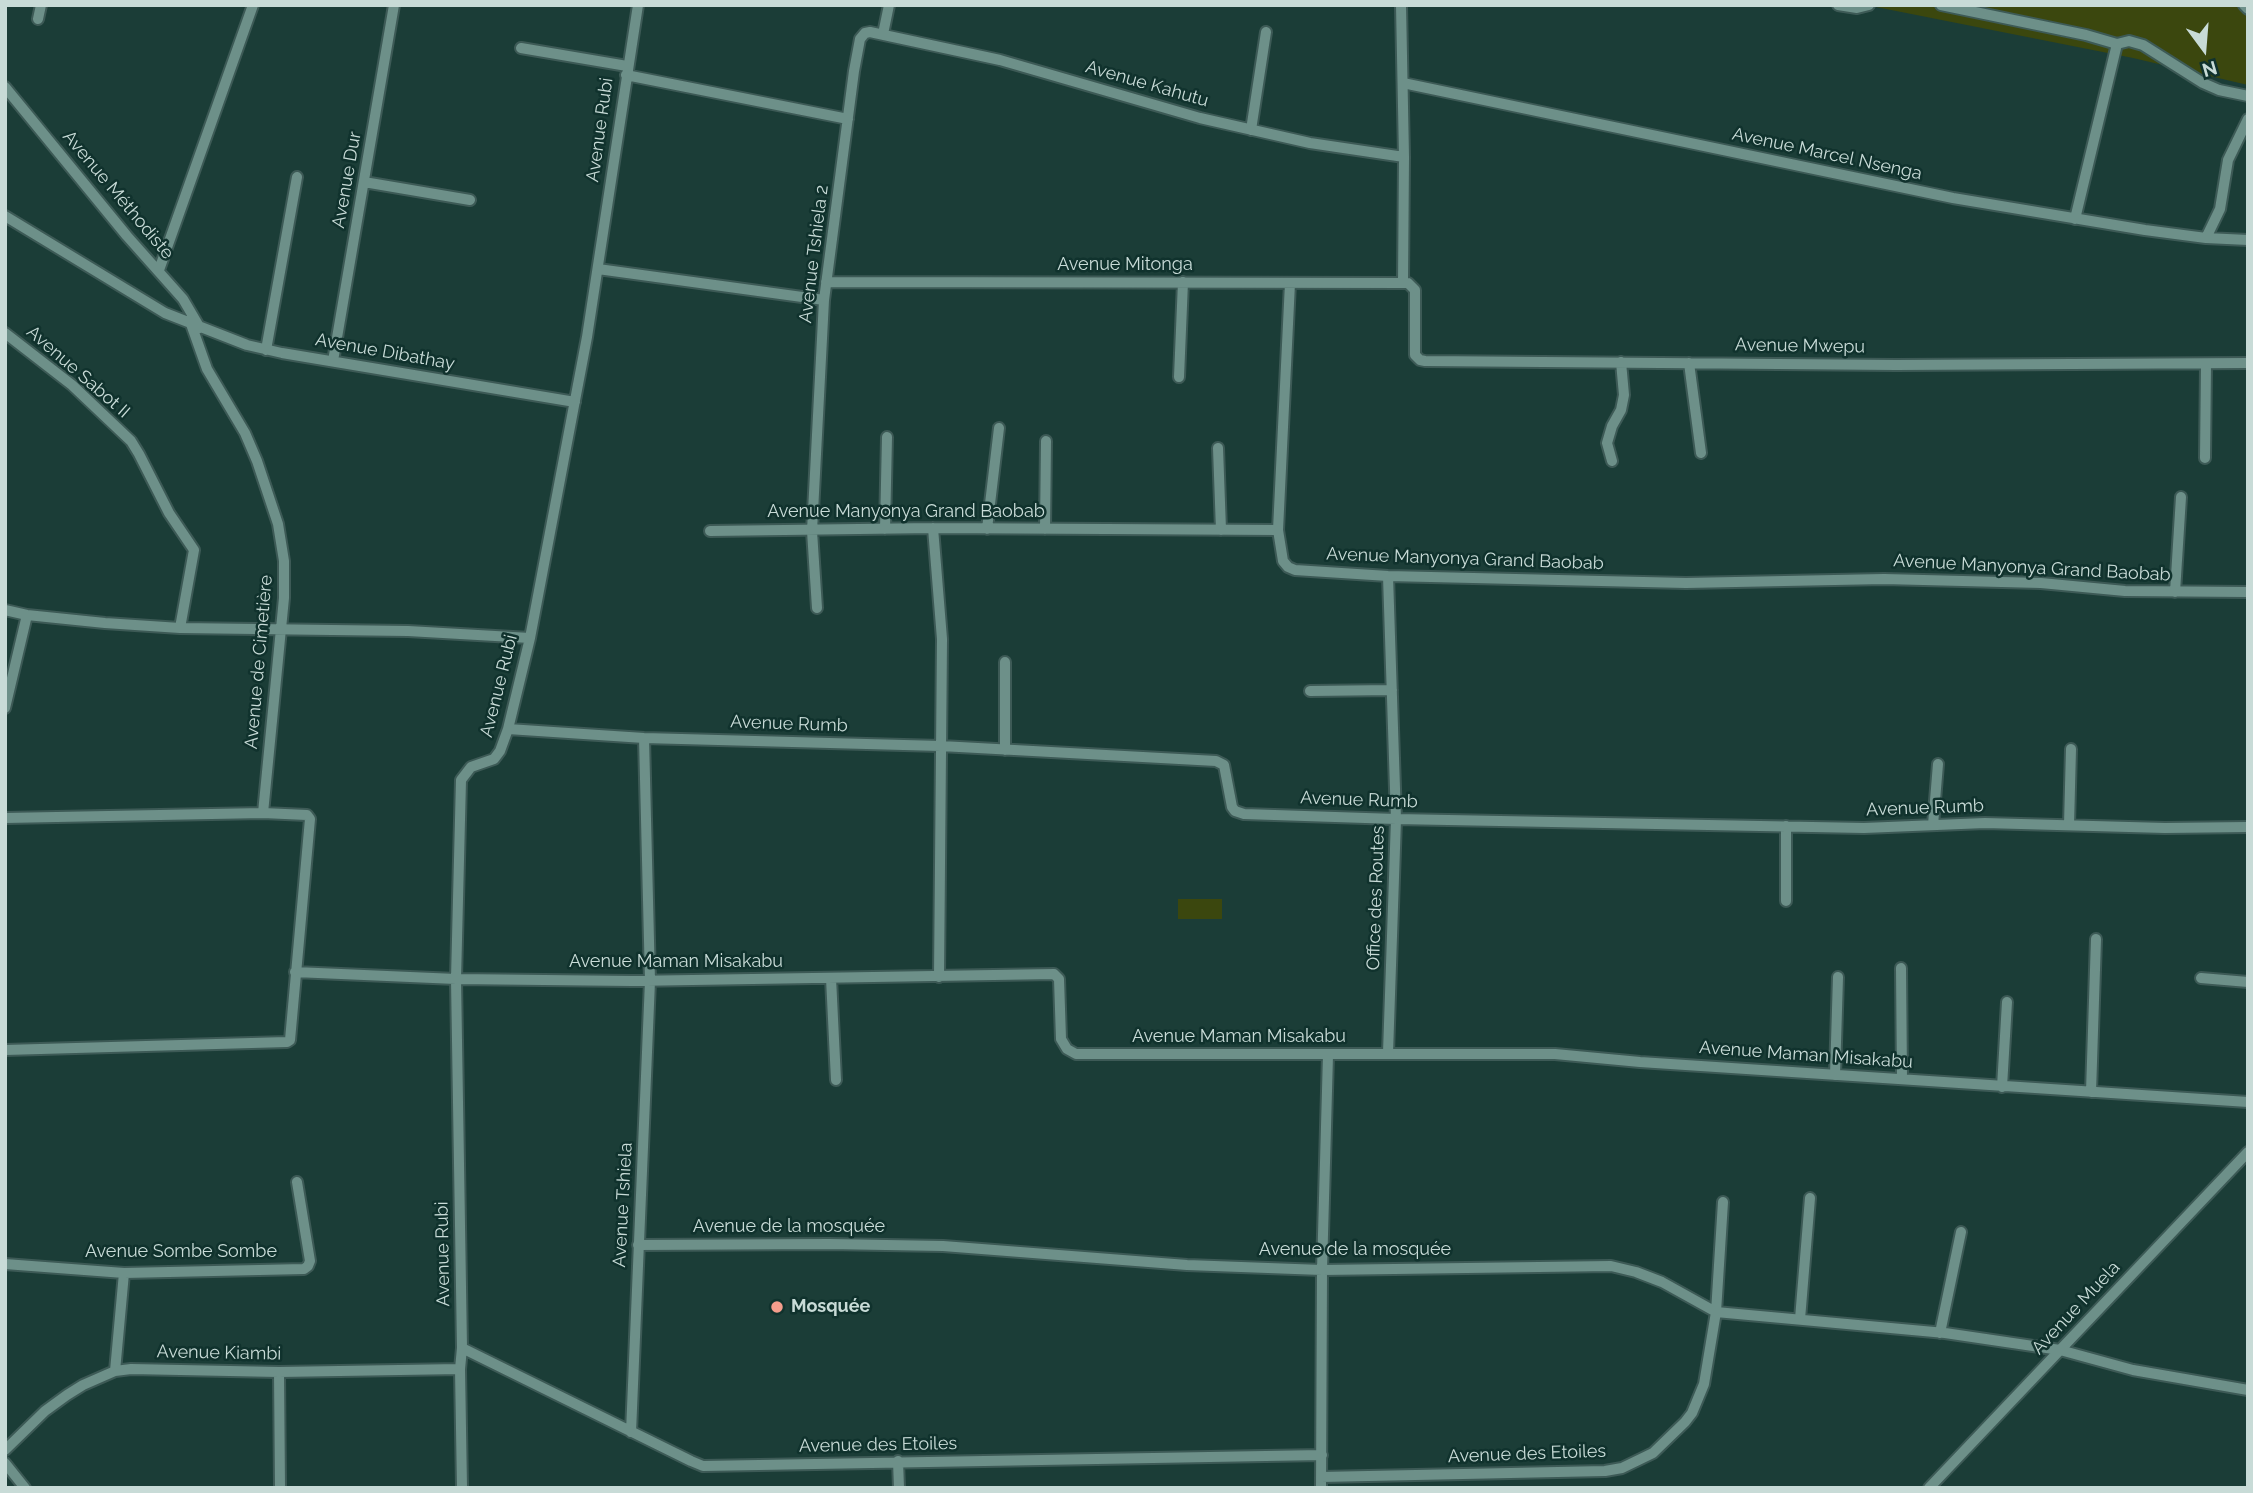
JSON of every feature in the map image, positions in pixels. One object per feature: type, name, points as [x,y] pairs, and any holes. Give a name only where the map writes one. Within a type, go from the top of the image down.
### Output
[{"type":"street","points":[[38,19],[41,5]]},
{"type":"street","points":[[159,271],[253,5]]},
{"type":"street","name":"Avenue Dur","points":[[333,361],[394,5]]},
{"type":"street","name":"Avenue Rubi","points":[[461,1488],[462,1348],[456,979],[461,780],[471,767],[494,760],[500,751],[530,638],[598,269],[638,5]]},
{"type":"street","points":[[883,34],[889,5]]},
{"type":"street","points":[[1401,5],[1403,283]]},
{"type":"street","points":[[1838,5],[1857,8],[1869,5]]},
{"type":"street","points":[[1941,5],[2087,35],[2117,44],[2129,41],[2143,45],[2203,83],[2219,90],[2248,96]]},
{"type":"street","points":[[2244,5],[2248,9]]},
{"type":"street","name":"Avenue Tshiela 2","points":[[817,608],[812,531],[826,282],[854,71],[861,37],[867,32],[883,34]]},
{"type":"street","points":[[1251,130],[1266,33]]},
{"type":"street","name":"Avenue Kahutu","points":[[883,34],[1000,60],[1200,118],[1310,143],[1404,157]]},
{"type":"street","points":[[2076,219],[2117,44]]},
{"type":"street","points":[[521,48],[848,119]]},
{"type":"street","name":"Avenue Marcel Nsenga","points":[[1403,83],[1953,198],[2206,238],[2248,240]]},
{"type":"street","name":"Avenue Méthodiste","points":[[5,87],[127,236],[183,299],[196,326]]},
{"type":"street","points":[[2206,238],[2220,209],[2228,160],[2248,119]]},
{"type":"street","points":[[265,350],[297,177]]},
{"type":"street","points":[[364,182],[470,200]]},
{"type":"street","name":"Avenue Dibathay","points":[[5,216],[165,313],[265,350],[575,402]]},
{"type":"street","points":[[598,269],[824,300]]},
{"type":"street","name":"Avenue Mitonga","points":[[826,282],[1403,283]]},
{"type":"street","points":[[1179,377],[1183,282]]},
{"type":"street","points":[[1278,530],[1290,283]]},
{"type":"street","name":"Avenue Mwepu","points":[[1403,283],[1413,286],[1416,295],[1415,349],[1416,358],[1420,360],[2248,363]]},
{"type":"street","name":"Avenue de Cimetière","points":[[196,326],[207,369],[252,448],[278,524],[284,561],[284,598],[263,813]]},
{"type":"street","name":"Avenue Sabot II","points":[[5,333],[72,385],[131,441],[139,454],[169,513],[194,550],[180,628]]},
{"type":"street","points":[[1612,461],[1607,443],[1621,410],[1624,395],[1621,362]]},
{"type":"street","points":[[1689,363],[1701,453]]},
{"type":"street","points":[[2206,364],[2206,458]]},
{"type":"street","points":[[987,528],[999,428]]},
{"type":"street","points":[[885,529],[887,437]]},
{"type":"street","points":[[1045,529],[1046,441]]},
{"type":"street","points":[[1218,448],[1221,530]]},
{"type":"street","points":[[2175,593],[2181,497]]},
{"type":"street","points":[[933,528],[942,639],[939,977]]},
{"type":"street","name":"Avenue Manyonya Grand Baobab","points":[[710,531],[933,528],[1278,530],[1283,561],[1295,570],[1388,576],[1686,583],[1884,579],[2041,583],[2175,593],[2248,592]]},
{"type":"street","name":"Office des Routes","points":[[1388,576],[1396,819],[1388,1053]]},
{"type":"street","points":[[5,610],[27,615],[180,628],[408,631],[530,638]]},
{"type":"street","points":[[5,708],[27,615]]},
{"type":"street","points":[[1005,662],[1005,750]]},
{"type":"street","points":[[1310,691],[1392,690]]},
{"type":"street","name":"Avenue Rumb","points":[[508,729],[644,738],[941,746],[1216,761],[1224,765],[1231,802],[1239,813],[1396,819],[1864,828],[1985,823],[2248,827]]},
{"type":"street","name":"Avenue Tshiela","points":[[631,1432],[650,981],[644,738]]},
{"type":"street","points":[[2069,825],[2071,750]]},
{"type":"street","points":[[1933,825],[1938,764]]},
{"type":"street","points":[[5,818],[263,813],[309,817],[291,1037],[287,1042],[5,1050]]},
{"type":"street","points":[[1786,826],[1786,901]]},
{"type":"street","points":[[2091,1092],[2096,939]]},
{"type":"street","points":[[1900,968],[1902,1079]]},
{"type":"street","name":"Avenue Maman Misakabu","points":[[295,972],[456,979],[650,981],[1056,975],[1059,979],[1061,1039],[1067,1049],[1076,1054],[1555,1054],[2248,1102]]},
{"type":"street","points":[[1835,1075],[1838,977]]},
{"type":"street","points":[[831,978],[835,1080]]},
{"type":"street","points":[[2201,978],[2248,982]]},
{"type":"street","points":[[2002,1087],[2007,1002]]},
{"type":"street","points":[[1321,1482],[1322,1270],[1328,1055]]},
{"type":"street","name":"Avenue Muela","points":[[1929,1488],[2248,1152]]},
{"type":"street","name":"Avenue Sombe Sombe","points":[[5,1264],[124,1273],[304,1269],[309,1266],[310,1261],[297,1182]]},
{"type":"street","points":[[1800,1319],[1810,1198]]},
{"type":"street","name":"Avenue des Etoiles","points":[[1321,1482],[1605,1471],[1638,1462],[1653,1453],[1675,1435],[1692,1413],[1704,1384],[1716,1312],[1723,1202]]},
{"type":"street","points":[[1940,1333],[1961,1232]]},
{"type":"street","name":"Avenue de la mosquée","points":[[638,1245],[943,1246],[1187,1265],[1322,1270],[1611,1266],[1662,1282],[1716,1312],[1940,1333],[2060,1350],[2133,1370],[2248,1390]]},
{"type":"street","points":[[115,1371],[124,1273]]},
{"type":"street","name":"Avenue des Etoiles","points":[[462,1348],[704,1466],[1322,1455]]},
{"type":"street","name":"Avenue Kiambi","points":[[5,1450],[45,1411],[67,1395],[115,1371],[460,1369]]},
{"type":"street","points":[[279,1372],[280,1488]]},
{"type":"street","points":[[898,1461],[899,1488]]},
{"type":"street","points":[[5,1463],[25,1488]]},
{"type":"green space","points":[[1866,5],[2248,5],[2248,85],[2133,58]]},
{"type":"green space","points":[[1178,899],[1222,899],[1222,919],[1178,919]]},
{"type":"place","name":"Mosquée","points":[[777,1307]]}]
